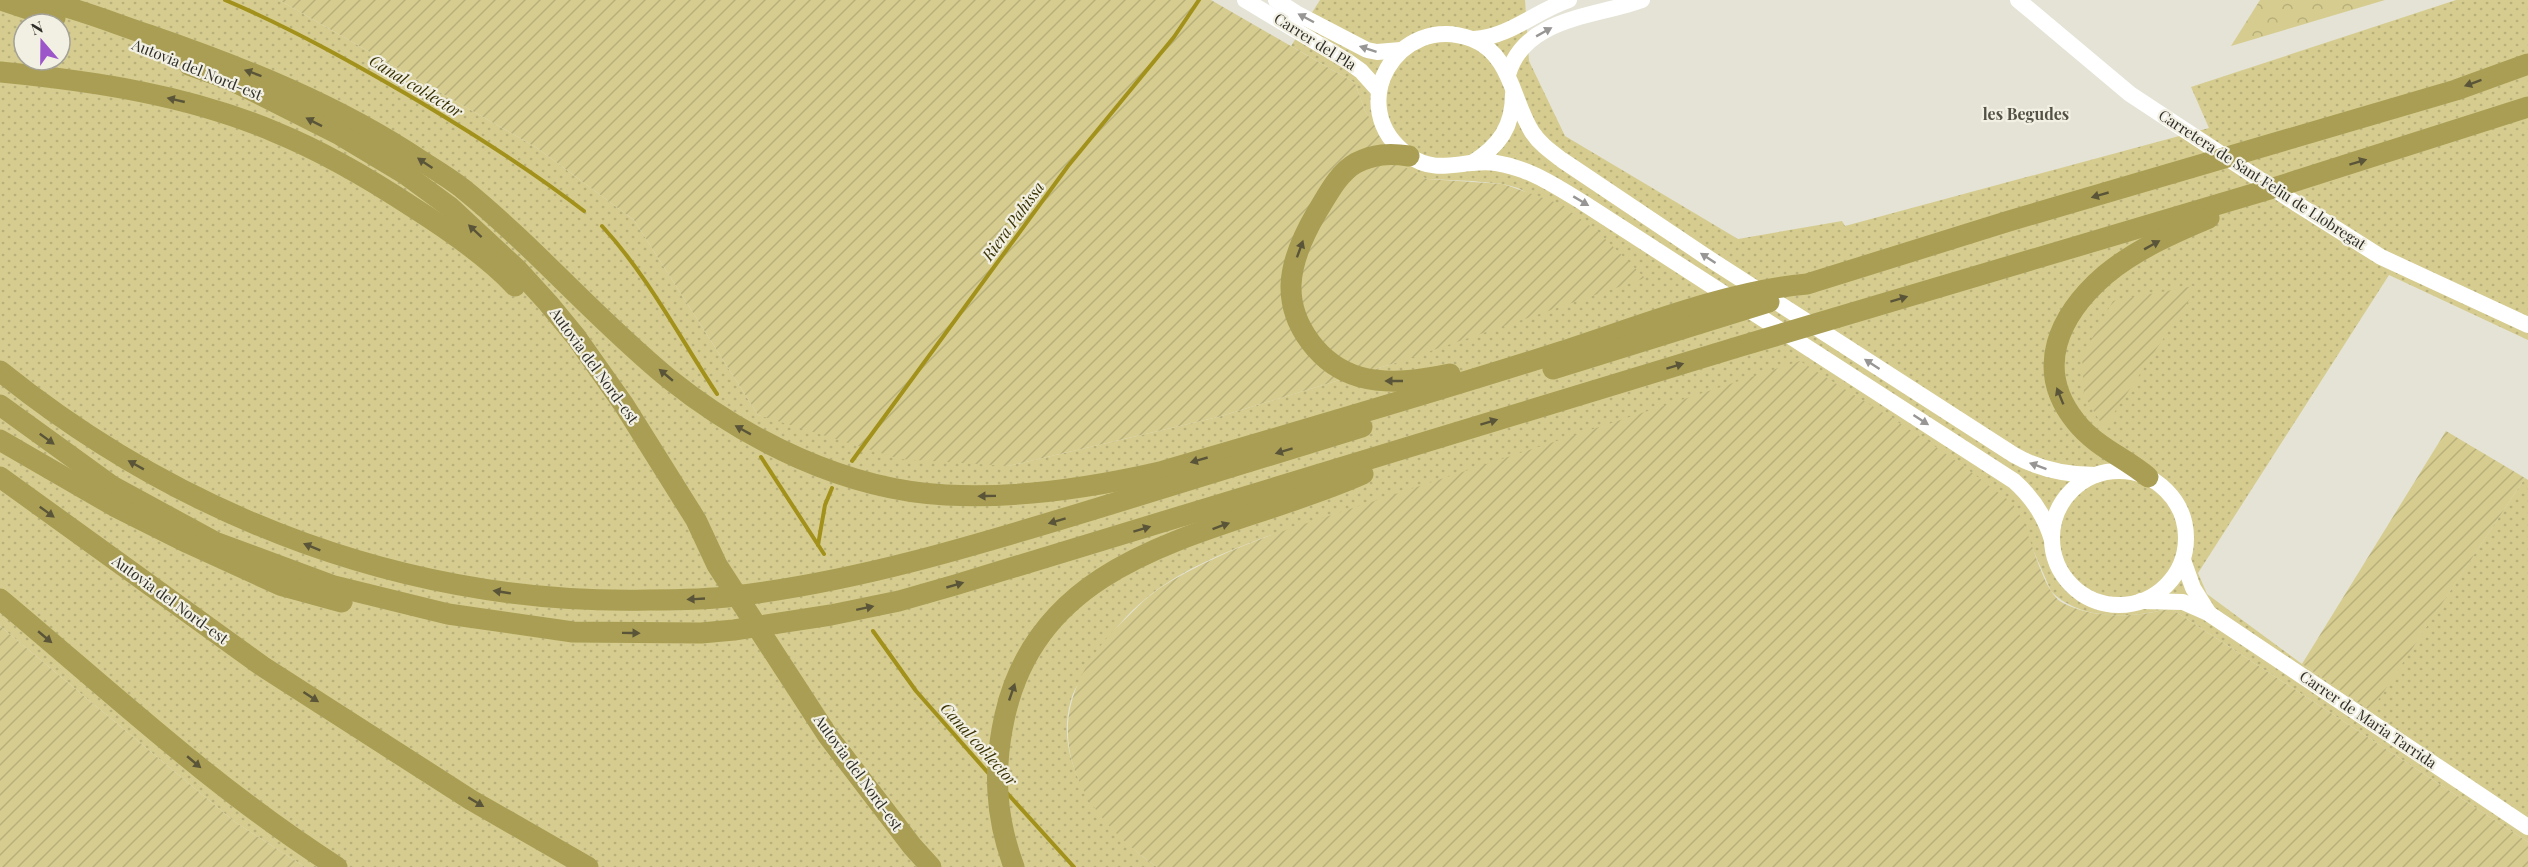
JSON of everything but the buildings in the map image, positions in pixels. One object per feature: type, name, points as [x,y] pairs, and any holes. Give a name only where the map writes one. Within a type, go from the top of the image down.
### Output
[{"type":"highway","name":"Autovia del Nord-est","points":[[1,0],[111,36],[231,80],[340,135],[405,174],[450,207],[518,270],[576,337],[624,405],[696,519],[717,565],[828,736],[912,846],[931,867]]},
{"type":"highway","points":[[40,0],[187,48],[272,80],[327,105],[398,145],[460,186],[542,258],[628,342],[668,377],[712,411],[776,447],[829,470],[855,478],[942,495],[972,496],[1038,493],[1119,481],[1160,472],[1807,284],[2009,221],[2456,90],[2528,64]]},
{"type":"highway","points":[[0,72],[126,88],[199,106],[273,131],[308,146],[361,175],[447,229],[512,283],[572,353],[682,523],[717,565]]},
{"type":"highway","points":[[0,441],[114,506],[280,585],[361,607],[482,633],[531,635],[573,632],[712,632],[831,615],[898,601],[1741,346],[2234,203],[2280,186],[2528,107]]},
{"type":"highway","points":[[1409,156],[1379,154],[1353,164],[1326,196],[1300,246],[1293,268],[1292,285],[1296,311],[1310,342],[1335,365],[1358,376],[1374,380],[1414,380],[1454,373],[1553,344],[1656,329]]},
{"type":"highway","points":[[2148,477],[2093,440],[2065,407],[2054,378],[2053,364],[2057,340],[2076,307],[2106,274],[2171,235],[2234,203]]},
{"type":"highway","points":[[0,371],[114,453],[214,508],[323,552],[422,578],[514,594],[619,601],[730,597],[817,584],[884,570],[1003,537],[1656,329],[1693,309],[1783,291]]},
{"type":"highway","points":[[0,405],[112,486],[215,542],[334,586],[448,614],[573,632]]},
{"type":"highway","points":[[1014,867],[1001,824],[997,793],[999,749],[1008,702],[1021,665],[1030,649],[1067,604],[1098,579],[1142,555],[1354,478],[1460,431]]},
{"type":"highway","name":"Autovia del Nord-est","points":[[0,477],[262,666],[471,800],[588,867]]},
{"type":"highway","points":[[0,599],[217,781],[297,842],[337,867]]},
{"type":"main road","name":"Carrer del Pla","points":[[1245,0],[1347,61],[1361,71],[1379,91]]},
{"type":"main road","name":"Carrer del Pla","points":[[1276,0],[1367,50],[1377,52],[1401,50]]},
{"type":"main road","points":[[1474,39],[1500,34],[1547,8],[1569,0]]},
{"type":"main road","points":[[1508,75],[1521,48],[1547,30],[1572,19],[1642,0]]},
{"type":"main road","name":"Carretera de Sant Feliu de Llobregat","points":[[2018,0],[2130,94],[2288,199],[2381,257],[2528,325]]},
{"type":"main road","points":[[2141,601],[2167,585],[2183,560],[2187,536],[2181,512],[2168,491],[2148,477],[2133,472],[2118,471],[2095,475],[2055,471],[2014,455],[1706,256],[1546,148],[1533,133],[1514,94],[1508,75],[1494,54],[1474,39],[1457,34],[1439,34],[1422,39],[1401,50],[1385,71],[1379,91],[1381,115],[1385,127],[1399,148],[1409,156],[1425,164],[1442,167],[1492,163],[1530,171],[1692,271],[2014,481],[2035,502],[2049,528],[2056,560],[2062,573],[2081,593],[2107,604],[2128,604],[2141,601],[2183,602],[2208,613]]},
{"type":"main road","points":[[1471,163],[1488,153],[1506,131],[1511,117],[1514,94]]},
{"type":"main road","points":[[2052,540],[2055,519],[2063,501],[2077,486],[2095,475]]},
{"type":"main road","points":[[2183,560],[2193,588],[2208,613]]},
{"type":"main road","name":"Carrer de Maria Tarrida","points":[[2208,613],[2528,827]]},
{"type":"green space","points":[[0,0],[279,0],[537,148],[634,220],[758,415],[1008,466],[1218,417],[1395,363],[1597,231],[1518,188],[1503,184],[1427,179],[1401,165],[1365,111],[1355,83],[1291,46],[1320,0],[1525,0],[1529,61],[1565,136],[1738,239],[1842,221],[1845,226],[2209,128],[2191,87],[2456,0],[2528,0],[2528,340],[2389,275],[2198,573],[2207,594],[2302,664],[2371,710],[2525,478],[2528,480],[2528,842],[2170,608],[2140,614],[2108,615],[2076,608],[2063,601],[2051,591],[2014,506],[1271,535],[1224,554],[1177,577],[1133,610],[1105,643],[1077,685],[1071,700],[1067,725],[1069,749],[1076,773],[1087,796],[1119,836],[1157,867],[305,867],[235,822],[0,626]]},
{"type":"green space","points":[[279,0],[1211,0],[1355,83],[1365,111],[1401,165],[1427,179],[1503,184],[1560,204],[1597,231],[1645,278],[1395,363],[1218,417],[1008,466],[900,459],[758,415],[634,220],[537,148]]},
{"type":"green space","points":[[2260,0],[2385,0],[2231,46]]},
{"type":"green space","points":[[2199,285],[2104,428],[2084,395],[2082,356],[2113,301]]},
{"type":"green space","points":[[1800,361],[1939,449],[2012,503],[2021,517],[2048,587],[2063,603],[2088,612],[2116,615],[2144,614],[2170,608],[2528,842],[2528,867],[1157,867],[1125,842],[1099,814],[1081,785],[1070,754],[1068,722],[1075,690],[1092,657],[1120,624],[1149,596],[1186,572],[1271,535]]},
{"type":"green space","points":[[2446,431],[2525,478],[2371,711],[2302,664]]},
{"type":"green space","points":[[0,626],[235,822],[305,867],[0,867]]},
{"type":"waterway","name":"Canal col·lector","points":[[225,0],[324,48],[420,102],[504,154],[584,211]]},
{"type":"waterway","name":"Riera Pahissa","points":[[852,461],[1068,166],[1174,37],[1199,0]]},
{"type":"waterway","name":"Canal col·lector","points":[[602,226],[649,286],[717,394]]},
{"type":"waterway","name":"Canal col·lector","points":[[761,457],[824,554]]},
{"type":"waterway","name":"Riera Pahissa","points":[[818,545],[825,505],[832,488]]},
{"type":"waterway","name":"Canal col·lector","points":[[873,631],[916,691],[990,775]]},
{"type":"waterway","name":"Canal col·lector","points":[[1007,793],[1074,867]]},
{"type":"district","name":"les Begudes","points":[[2026,114]]}]
